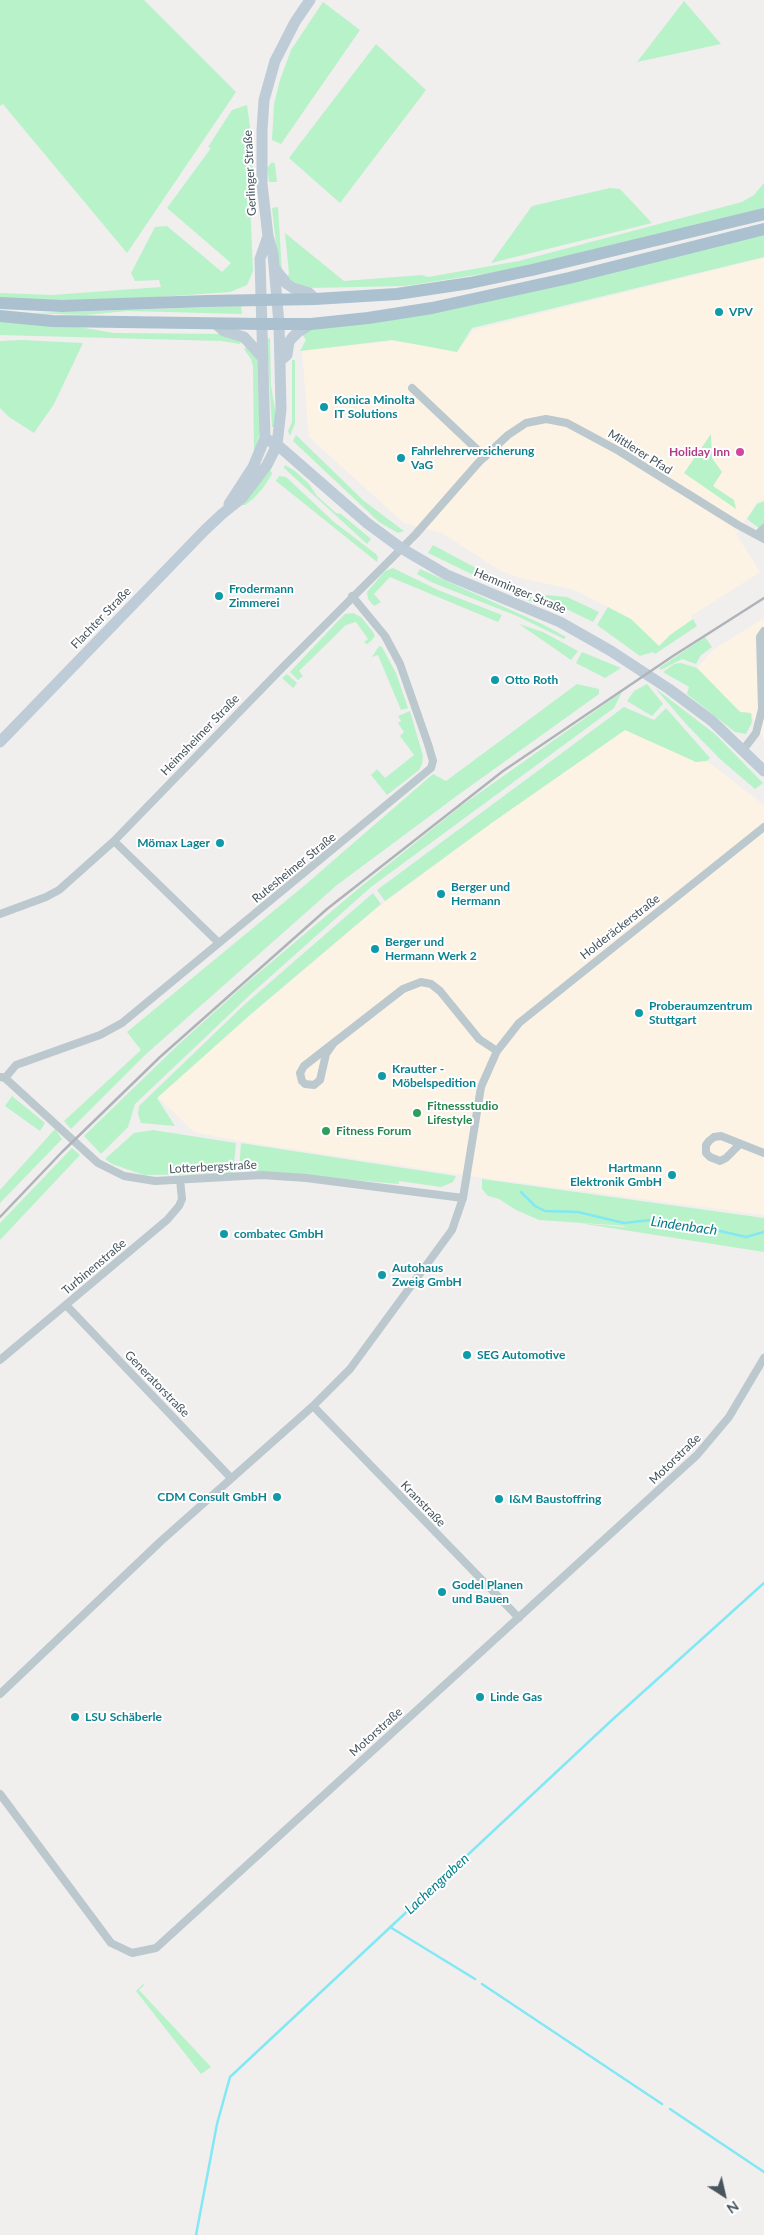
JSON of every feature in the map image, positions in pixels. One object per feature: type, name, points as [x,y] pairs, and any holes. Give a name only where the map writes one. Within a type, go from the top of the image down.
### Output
[{"type":"main road","name":"Gerlinger Straße","points":[[278,300],[273,254],[268,236],[262,158],[264,100],[275,61],[295,22],[310,0]]},
{"type":"main road","points":[[0,304],[62,306],[315,299],[397,294],[470,283],[581,259],[764,214]]},
{"type":"main road","points":[[0,316],[52,320],[312,324],[432,308],[569,278],[764,229]]},
{"type":"main road","name":"Gerlinger Straße","points":[[260,300],[260,259],[268,236]]},
{"type":"main road","points":[[274,267],[287,284],[299,291],[309,292],[315,299]]},
{"type":"main road","name":"Flachter Straße","points":[[222,514],[253,467],[265,438],[264,358],[260,300]]},
{"type":"main road","name":"Flachter Straße","points":[[0,742],[222,514],[242,498],[267,465],[277,445],[281,409],[278,300]]},
{"type":"main road","points":[[216,324],[224,331],[244,337],[264,358]]},
{"type":"main road","points":[[280,360],[287,355],[289,342],[292,338],[312,324]]},
{"type":"main road","name":"Hemminger Straße","points":[[265,438],[277,445],[371,527],[401,548],[447,575],[552,619],[586,636],[669,689],[712,721],[764,771]]},
{"type":"street","points":[[412,388],[484,457]]},
{"type":"street","name":"Mittlerer Pfad","points":[[401,548],[484,457],[508,435],[526,423],[546,420],[567,423],[619,451],[761,537],[764,528]]},
{"type":"street","name":"Heimsheimer Straße","points":[[0,914],[60,890],[114,841],[401,548]]},
{"type":"street","name":"Rutesheimer Straße","points":[[2,1078],[16,1065],[100,1035],[122,1023],[431,768],[433,761],[428,744],[400,664],[385,636],[352,596]]},
{"type":"street","points":[[743,750],[756,733],[762,709],[760,637],[764,631]]},
{"type":"street","name":"Holderäckerstraße","points":[[463,1198],[481,1087],[497,1051],[519,1023],[764,827]]},
{"type":"street","points":[[114,841],[219,943]]},
{"type":"street","points":[[333,1044],[326,1054],[320,1080],[314,1085],[305,1084],[300,1078],[302,1069],[333,1044],[403,989],[421,982],[431,984],[440,991],[479,1039],[497,1051]]},
{"type":"street","name":"Lotterbergstraße","points":[[2,1078],[92,1157],[109,1169],[142,1181],[262,1175],[315,1179],[463,1198]]},
{"type":"street","points":[[740,1144],[764,1152]]},
{"type":"street","name":"Turbinenstraße","points":[[0,1360],[167,1220],[179,1206],[182,1199],[180,1180]]},
{"type":"street","points":[[0,1694],[232,1478],[313,1406],[350,1369],[452,1230],[463,1198]]},
{"type":"street","name":"Generatorstraße","points":[[66,1305],[232,1478]]},
{"type":"street","name":"Motorstraße","points":[[0,1794],[111,1943],[132,1953],[156,1948],[697,1455],[729,1418],[764,1358]]},
{"type":"street","name":"Kranstraße","points":[[313,1406],[519,1618]]},
{"type":"shaded area","points":[[764,258],[764,500],[757,502],[736,534],[760,572],[691,616],[693,619],[670,635],[659,646],[631,619],[575,590],[520,578],[501,571],[442,533],[404,523],[309,437],[302,351],[392,341],[437,347],[456,353],[474,330]]},
{"type":"shaded area","points":[[764,618],[764,741],[751,713],[741,712],[697,668],[713,650]]},
{"type":"shaded area","points":[[625,730],[696,762],[707,761],[764,805],[764,1215],[477,1177],[239,1141],[194,1132],[158,1097],[253,1013],[376,909],[493,822]]},
{"type":"green space","points":[[0,0],[144,0],[236,92],[127,253],[3,104],[0,106]]},
{"type":"green space","points":[[684,1],[721,44],[637,62]]},
{"type":"green space","points":[[323,2],[360,30],[281,144],[272,140],[274,104],[280,80],[291,50]]},
{"type":"green space","points":[[376,44],[426,90],[340,203],[289,158]]},
{"type":"green space","points":[[247,105],[254,155],[250,199],[253,271],[247,285],[230,292],[129,299],[54,301],[0,299],[0,293],[52,295],[161,287],[159,280],[135,281],[131,273],[155,227],[167,226],[222,272],[231,263],[167,208],[211,148],[208,147],[232,110]]},
{"type":"green space","points":[[272,162],[275,164],[277,182],[269,182],[267,168]]},
{"type":"green space","points":[[764,183],[764,209],[508,270],[406,286],[309,288],[296,284],[286,277],[289,274],[285,233],[344,281],[422,275],[428,277],[519,261],[742,202],[754,195]]},
{"type":"green space","points":[[610,188],[620,189],[652,223],[491,263],[532,206]]},
{"type":"green space","points":[[278,207],[282,272],[278,263],[272,208]]},
{"type":"green space","points":[[764,233],[764,257],[472,328],[457,352],[392,340],[300,351],[306,340],[302,334],[310,330]]},
{"type":"green space","points":[[241,306],[242,314],[128,311],[85,315],[33,313]]},
{"type":"green space","points":[[0,321],[79,327],[114,333],[227,334],[242,341],[240,344],[221,341],[0,335]]},
{"type":"green space","points":[[270,338],[271,386],[276,415],[275,427],[272,427],[267,339]]},
{"type":"green space","points":[[22,340],[83,343],[54,404],[34,433],[9,417],[0,408],[0,341]]},
{"type":"green space","points":[[247,346],[257,359],[260,432],[254,455],[253,366],[251,359],[244,349]]},
{"type":"green space","points":[[292,360],[295,360],[295,423],[290,436],[288,431],[292,422]]},
{"type":"green space","points":[[711,434],[712,458],[722,472],[713,486],[734,500],[736,509],[684,473]]},
{"type":"green space","points":[[296,435],[364,501],[404,531],[398,533],[379,522],[293,441]]},
{"type":"green space","points":[[285,465],[295,471],[309,484],[317,496],[336,513],[341,514],[371,539],[367,544],[284,468]]},
{"type":"green space","points":[[270,469],[272,474],[263,488],[253,499],[245,505],[241,505]]},
{"type":"green space","points":[[279,476],[286,477],[334,522],[376,554],[378,557],[377,562],[276,481]]},
{"type":"green space","points":[[764,501],[764,525],[759,528],[747,519],[757,504]]},
{"type":"green space","points":[[433,545],[521,592],[560,610],[558,612],[519,597],[428,553]]},
{"type":"green space","points":[[393,568],[438,590],[502,615],[498,622],[390,577],[374,594],[381,602],[374,606],[368,599],[367,592],[385,571]]},
{"type":"green space","points":[[420,569],[542,624],[566,637],[564,639],[517,616],[431,582],[417,574]]},
{"type":"green space","points":[[536,594],[567,597],[599,612],[593,622]]},
{"type":"green space","points":[[608,607],[631,619],[659,646],[670,635],[693,619],[697,626],[655,654],[653,652],[640,656],[597,625]]},
{"type":"green space","points":[[353,613],[361,617],[373,632],[375,636],[371,641],[367,644],[364,642],[368,639],[356,622],[346,625],[299,671],[303,676],[298,680],[290,672],[345,614]]},
{"type":"green space","points":[[519,624],[543,632],[578,651],[571,660]]},
{"type":"green space","points":[[705,637],[712,647],[701,655],[696,664],[682,659],[661,670],[659,668]]},
{"type":"green space","points":[[379,646],[382,647],[396,673],[408,708],[401,710],[378,655],[372,657]]},
{"type":"green space","points":[[582,652],[621,668],[605,678],[576,663]]},
{"type":"green space","points":[[681,663],[697,668],[740,712],[751,713],[752,722],[746,734],[735,732],[687,694],[689,687],[663,672],[674,664]]},
{"type":"green space","points":[[287,674],[297,683],[293,688],[282,678]]},
{"type":"green space","points":[[577,684],[599,689],[599,694],[337,885],[145,1055],[71,1129],[64,1121],[141,1050],[127,1032],[305,885],[433,774],[446,781]]},
{"type":"green space","points":[[647,684],[663,704],[652,716],[627,701],[634,691]]},
{"type":"green space","points":[[655,688],[715,734],[763,783],[755,789],[720,759]]},
{"type":"green space","points":[[622,692],[614,708],[371,887],[252,993],[135,1104],[128,1127],[101,1154],[84,1136],[180,1043],[249,981],[358,889],[461,806]]},
{"type":"green space","points":[[624,707],[654,720],[666,708],[710,758],[707,761],[696,762],[625,730],[493,822],[385,901],[377,890]]},
{"type":"green space","points":[[410,711],[423,756],[422,764],[419,770],[387,795],[371,775],[377,769],[385,778],[414,755],[400,736],[404,732],[398,723],[401,721],[398,716]]},
{"type":"green space","points":[[373,893],[381,904],[251,1014],[157,1098],[175,1126],[141,1123],[138,1114],[139,1106],[244,1005]]},
{"type":"green space","points":[[12,1096],[45,1123],[40,1131],[5,1106]]},
{"type":"green space","points":[[55,1129],[62,1139],[0,1203],[0,1190]]},
{"type":"green space","points":[[153,1130],[236,1143],[233,1174],[144,1175],[112,1164],[105,1159],[134,1133]]},
{"type":"green space","points":[[241,1143],[456,1176],[453,1182],[441,1187],[399,1181],[399,1184],[239,1170]]},
{"type":"green space","points":[[72,1148],[80,1155],[0,1240],[0,1223]]},
{"type":"green space","points":[[482,1179],[764,1218],[764,1252],[579,1223],[626,1226],[539,1220],[516,1210],[499,1199],[488,1196],[482,1189]]},
{"type":"green space","points":[[143,1984],[139,1990],[211,2067],[201,2074],[136,1991]]},
{"type":"waterway","name":"Lindenbach","points":[[521,1192],[535,1206],[545,1211],[578,1212],[624,1223],[651,1220],[673,1228],[707,1228],[746,1237],[764,1232]]},
{"type":"waterway","name":"Lachengraben","points":[[196,2235],[217,2124],[230,2077],[612,1720],[764,1583]]},
{"type":"waterway","points":[[390,1927],[475,1979]]},
{"type":"waterway","points":[[482,1984],[662,2104]]},
{"type":"waterway","points":[[670,2109],[764,2172]]},
{"type":"railway","points":[[0,1217],[62,1152],[160,1057],[327,909],[503,771],[673,656],[764,598]]},
{"type":"place","name":"VPV","points":[[719,312]]},
{"type":"place","name":"Konica Minolta IT Solutions","points":[[324,407]]},
{"type":"place","name":"Holiday Inn","points":[[740,452]]},
{"type":"place","name":"Fahrlehrerversicherung VaG","points":[[401,458]]},
{"type":"place","name":"Frodermann Zimmerei","points":[[219,596]]},
{"type":"place","name":"Otto Roth","points":[[495,680]]},
{"type":"place","name":"Mömax Lager","points":[[220,843]]},
{"type":"place","name":"Berger und Hermann","points":[[441,894]]},
{"type":"place","name":"Berger und Hermann Werk 2","points":[[375,949]]},
{"type":"place","name":"Proberaumzentrum Stuttgart","points":[[639,1013]]},
{"type":"place","name":"Krautter - Möbelspedition","points":[[382,1076]]},
{"type":"place","name":"Fitnessstudio Lifestyle","points":[[417,1113]]},
{"type":"place","name":"Fitness Forum","points":[[326,1131]]},
{"type":"place","name":"Hartmann Elektronik GmbH","points":[[672,1175]]},
{"type":"place","name":"combatec GmbH","points":[[224,1234]]},
{"type":"place","name":"Autohaus Zweig GmbH","points":[[382,1275]]},
{"type":"place","name":"SEG Automotive","points":[[467,1355]]},
{"type":"place","name":"CDM Consult GmbH","points":[[277,1497]]},
{"type":"place","name":"I&M Baustoffring","points":[[499,1499]]},
{"type":"place","name":"Godel Planen und Bauen","points":[[442,1592]]},
{"type":"place","name":"Linde Gas","points":[[480,1697]]},
{"type":"place","name":"LSU Schäberle","points":[[75,1717]]}]
